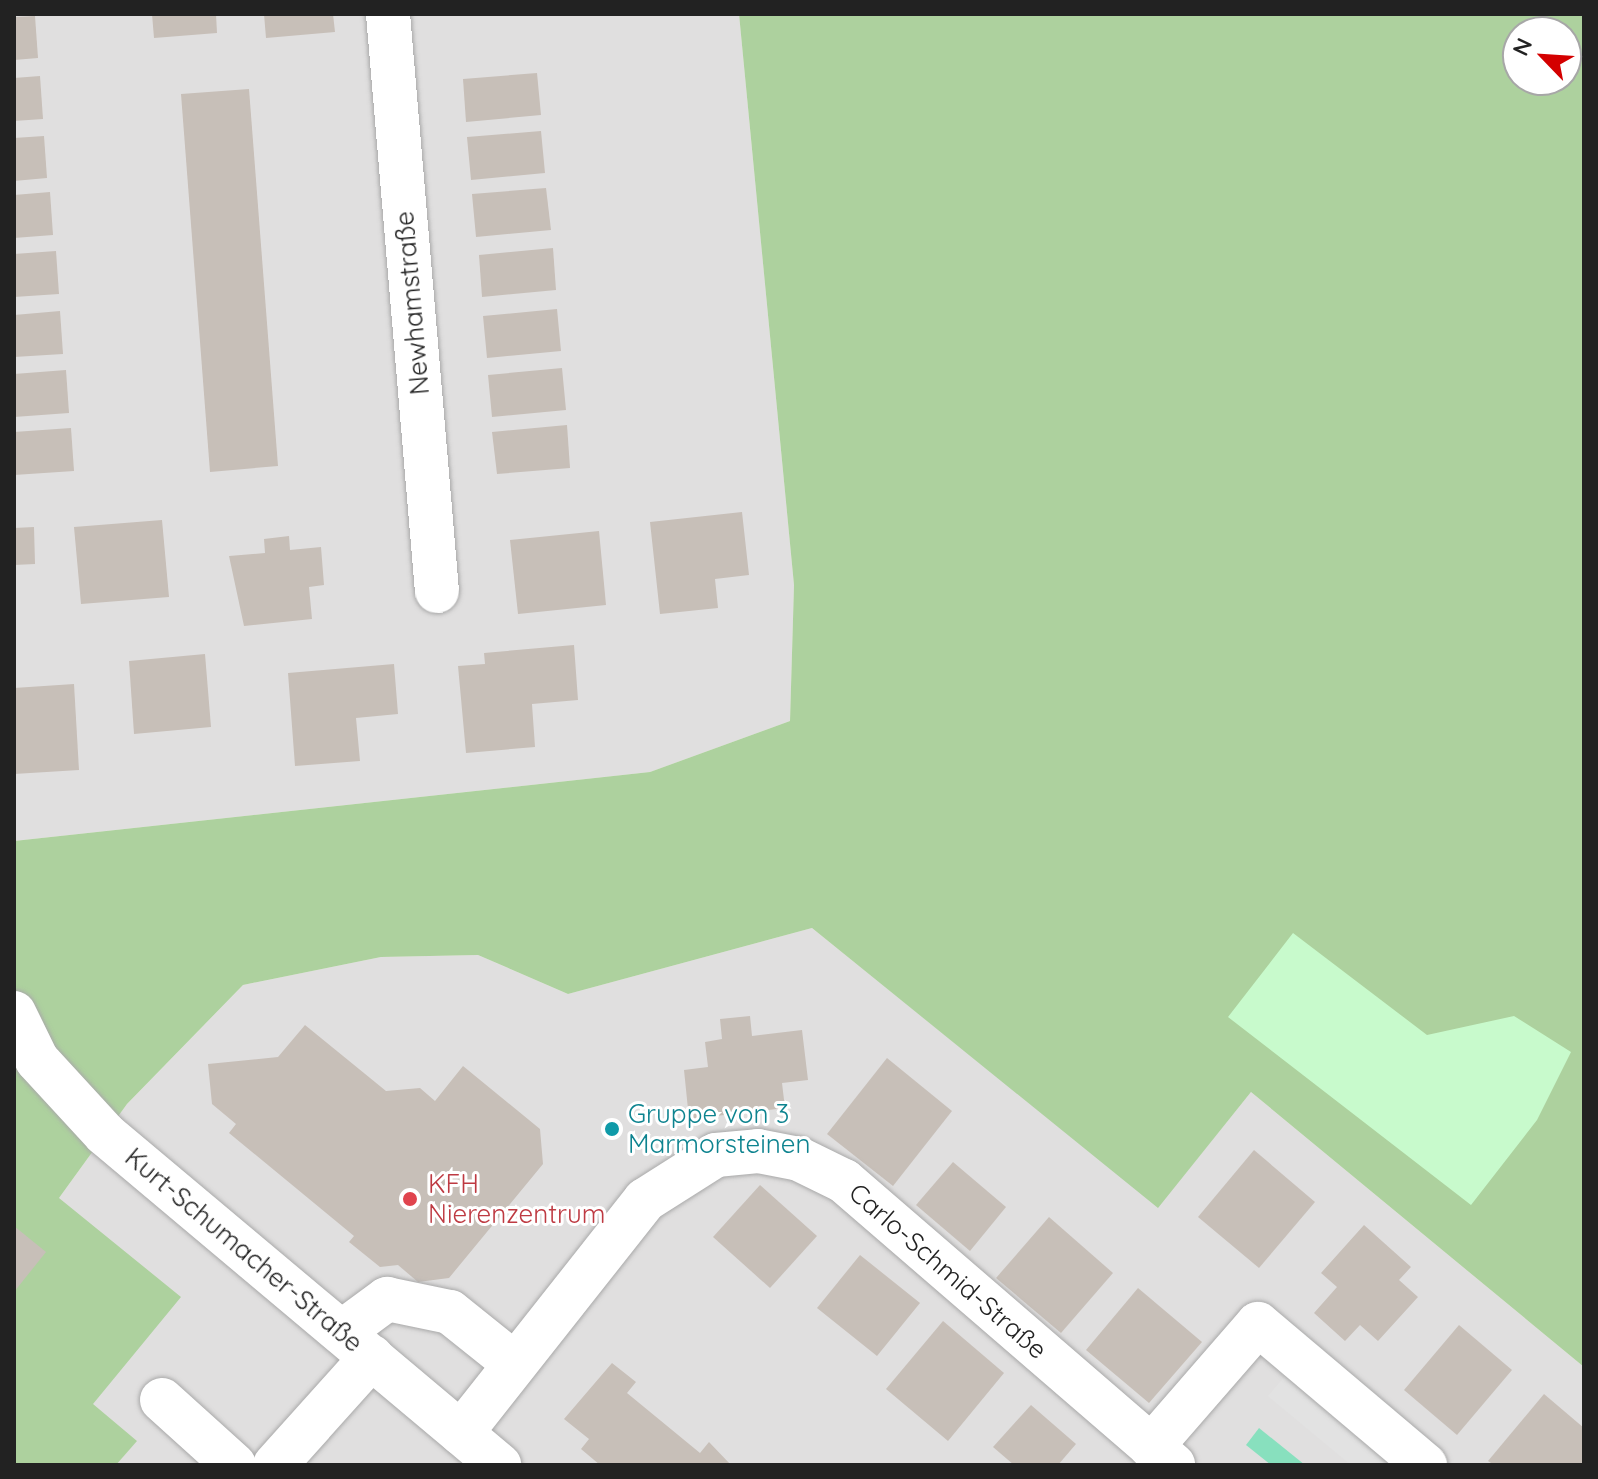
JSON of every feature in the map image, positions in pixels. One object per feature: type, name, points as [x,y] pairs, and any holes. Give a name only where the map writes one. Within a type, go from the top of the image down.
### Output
[{"type":"street","name":"Newhamstraße","points":[[388,14],[437,591]]},
{"type":"street","name":"Kurt-Schumacher-Straße","points":[[14,1013],[37,1060],[105,1134],[499,1465]]},
{"type":"street","name":"Carlo-Schmid-Straße","points":[[461,1433],[645,1200],[716,1155],[758,1151],[799,1159],[844,1181],[1162,1456],[1258,1324],[1425,1465]]},
{"type":"street","points":[[275,1465],[387,1299],[450,1312],[515,1364]]},
{"type":"street","points":[[162,1400],[234,1465]]},
{"type":"shaded area","points":[[14,14],[739,14],[794,585],[790,721],[650,772],[14,841]]},
{"type":"shaded area","points":[[812,928],[1158,1207],[1251,1092],[1584,1367],[1584,1465],[116,1465],[136,1441],[92,1404],[59,1198],[127,1104],[243,985],[381,957],[478,955],[568,994]]},
{"type":"shaded area","points":[[1290,1370],[1401,1465],[1351,1465],[1268,1396]]},
{"type":"green space","points":[[739,14],[1584,14],[1584,1367],[1251,1092],[1158,1208],[812,928],[568,994],[478,955],[381,957],[243,985],[127,1104],[59,1198],[181,1297],[93,1404],[137,1441],[116,1465],[14,1465],[14,841],[650,772],[790,721],[794,585]]},
{"type":"green space","points":[[1293,933],[1427,1035],[1514,1016],[1571,1052],[1537,1120],[1471,1205],[1228,1017]]},
{"type":"green space","points":[[1259,1428],[1305,1465],[1271,1465],[1246,1445]]},
{"type":"building","points":[[152,14],[216,14],[217,33],[154,38]]},
{"type":"building","points":[[264,14],[333,14],[335,32],[266,38]]},
{"type":"building","points":[[35,16],[38,58],[14,60],[14,17]]},
{"type":"building","points":[[537,73],[541,115],[466,122],[463,79]]},
{"type":"building","points":[[40,76],[43,119],[14,121],[14,78]]},
{"type":"building","points":[[249,89],[278,466],[210,472],[181,94]]},
{"type":"building","points":[[541,131],[545,173],[471,180],[467,137]]},
{"type":"building","points":[[44,136],[47,178],[14,181],[14,138]]},
{"type":"building","points":[[546,188],[551,230],[476,237],[472,194]]},
{"type":"building","points":[[50,192],[53,235],[14,238],[14,195]]},
{"type":"building","points":[[553,248],[556,290],[482,297],[479,255]]},
{"type":"building","points":[[56,251],[59,294],[14,297],[14,254]]},
{"type":"building","points":[[557,309],[561,351],[487,358],[483,316]]},
{"type":"building","points":[[60,311],[63,354],[14,357],[14,315]]},
{"type":"building","points":[[562,368],[566,410],[492,417],[488,375]]},
{"type":"building","points":[[66,370],[69,413],[14,417],[14,374]]},
{"type":"building","points":[[567,425],[570,468],[497,474],[492,432]]},
{"type":"building","points":[[71,428],[74,471],[14,475],[14,432]]},
{"type":"building","points":[[742,512],[749,575],[715,579],[718,608],[660,614],[650,522]]},
{"type":"building","points":[[162,520],[169,597],[81,604],[74,527]]},
{"type":"building","points":[[34,527],[35,564],[14,565],[14,528]]},
{"type":"building","points":[[599,531],[606,605],[518,614],[510,540]]},
{"type":"building","points":[[289,536],[290,550],[321,547],[324,585],[309,587],[312,619],[244,626],[229,556],[265,553],[264,539]]},
{"type":"building","points":[[574,645],[578,700],[532,704],[535,747],[466,753],[458,666],[485,664],[484,653]]},
{"type":"building","points":[[205,654],[211,727],[134,734],[129,661]]},
{"type":"building","points":[[394,664],[398,714],[356,718],[360,761],[295,766],[288,673]]},
{"type":"building","points":[[74,684],[79,770],[14,774],[14,688]]},
{"type":"building","points":[[750,1016],[752,1036],[802,1030],[808,1080],[782,1083],[785,1108],[689,1119],[684,1070],[708,1067],[705,1042],[722,1039],[720,1019]]},
{"type":"building","points":[[305,1025],[386,1091],[420,1088],[435,1101],[463,1066],[540,1129],[543,1164],[449,1278],[418,1282],[398,1265],[380,1267],[349,1242],[354,1236],[229,1133],[236,1124],[212,1104],[208,1064],[278,1057]]},
{"type":"building","points":[[887,1058],[952,1111],[893,1186],[827,1134]]},
{"type":"building","points":[[1254,1150],[1315,1202],[1259,1268],[1198,1217]]},
{"type":"building","points":[[953,1162],[1006,1207],[970,1251],[916,1205]]},
{"type":"building","points":[[760,1185],[817,1236],[770,1288],[713,1237]]},
{"type":"building","points":[[1049,1217],[1113,1273],[1061,1333],[996,1278]]},
{"type":"building","points":[[1364,1225],[1411,1267],[1399,1280],[1418,1297],[1378,1341],[1360,1325],[1345,1341],[1314,1313],[1337,1287],[1321,1273]]},
{"type":"building","points":[[14,1226],[46,1252],[14,1292]]},
{"type":"building","points":[[860,1255],[920,1303],[877,1356],[817,1308]]},
{"type":"building","points":[[1138,1288],[1202,1342],[1149,1403],[1086,1350]]},
{"type":"building","points":[[943,1321],[1004,1373],[948,1441],[886,1389]]},
{"type":"building","points":[[1459,1325],[1512,1370],[1457,1435],[1404,1390]]},
{"type":"building","points":[[612,1363],[636,1382],[627,1393],[700,1453],[709,1442],[731,1465],[600,1465],[581,1449],[589,1439],[564,1419]]},
{"type":"building","points":[[1544,1394],[1584,1428],[1584,1465],[1494,1465],[1488,1461]]},
{"type":"building","points":[[1031,1405],[1076,1444],[1058,1465],[1014,1465],[993,1447]]},
{"type":"place","name":"Gruppe von 3 Marmorsteinen","points":[[612,1129]]},
{"type":"place","name":"KFH Nierenzentrum","points":[[410,1199]]}]
